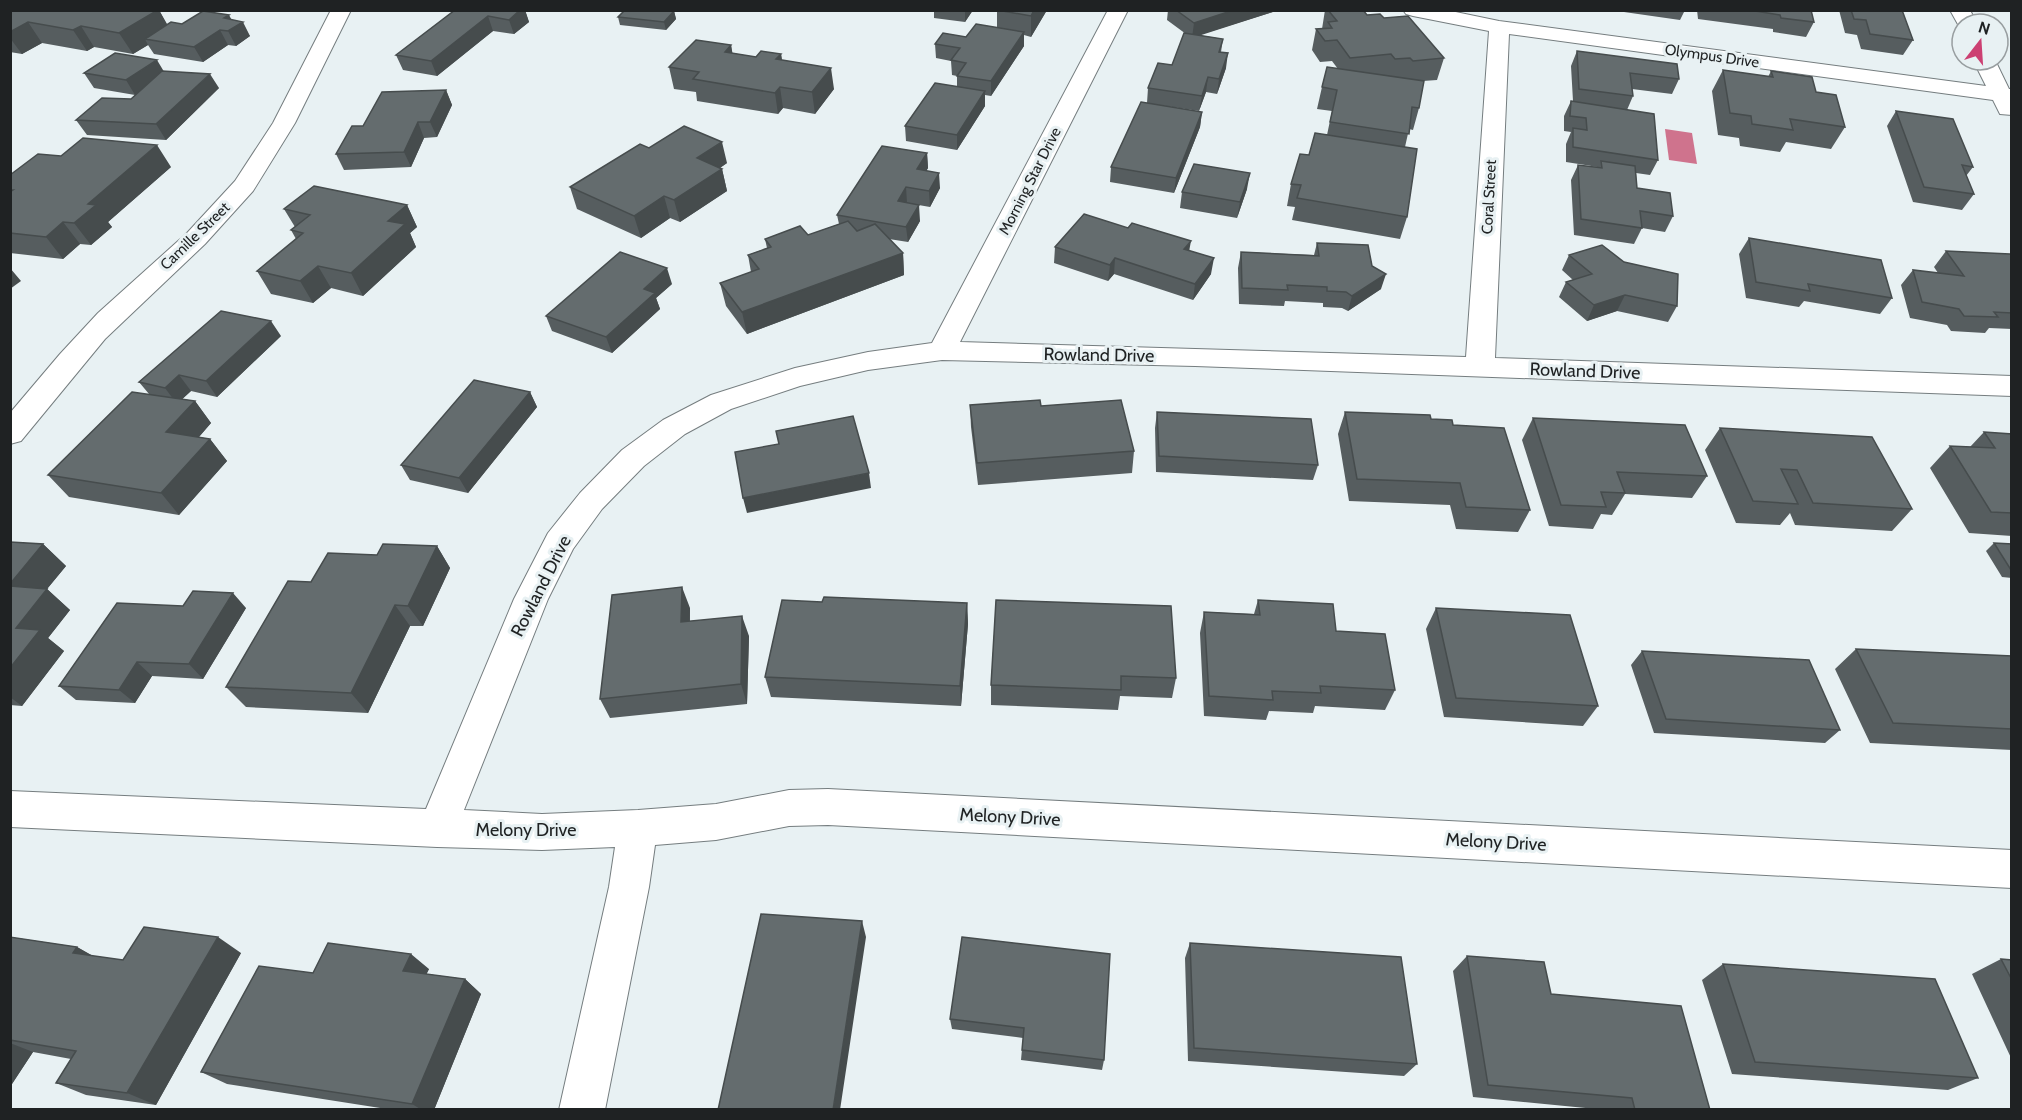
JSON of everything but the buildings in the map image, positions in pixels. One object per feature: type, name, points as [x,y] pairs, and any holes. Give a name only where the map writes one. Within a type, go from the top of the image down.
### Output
[{"type":"street","name":"Camille Street","points":[[10,434],[68,362],[106,321],[196,237],[243,188],[274,140],[340,10]]},
{"type":"street","name":"Morning Star Drive","points":[[942,351],[1118,10]]},
{"type":"street","name":"Olympus Drive","points":[[1413,10],[1499,27],[2006,95]]},
{"type":"street","name":"Coral Street","points":[[1480,367],[1499,27]]},
{"type":"street","points":[[1992,72],[2006,95],[2012,116]]},
{"type":"street","name":"Rowland Drive","points":[[437,829],[531,599],[560,542],[591,501],[633,458],[674,427],[721,402],[795,378],[858,363],[942,351],[2012,386]]},
{"type":"street","name":"Melony Drive","points":[[10,809],[542,832],[716,822],[789,808],[828,807],[2012,869]]},
{"type":"street","points":[[582,1110],[629,886],[638,828]]},
{"type":"shaded area","points":[[1665,129],[1692,133],[1697,164],[1669,160]]}]
